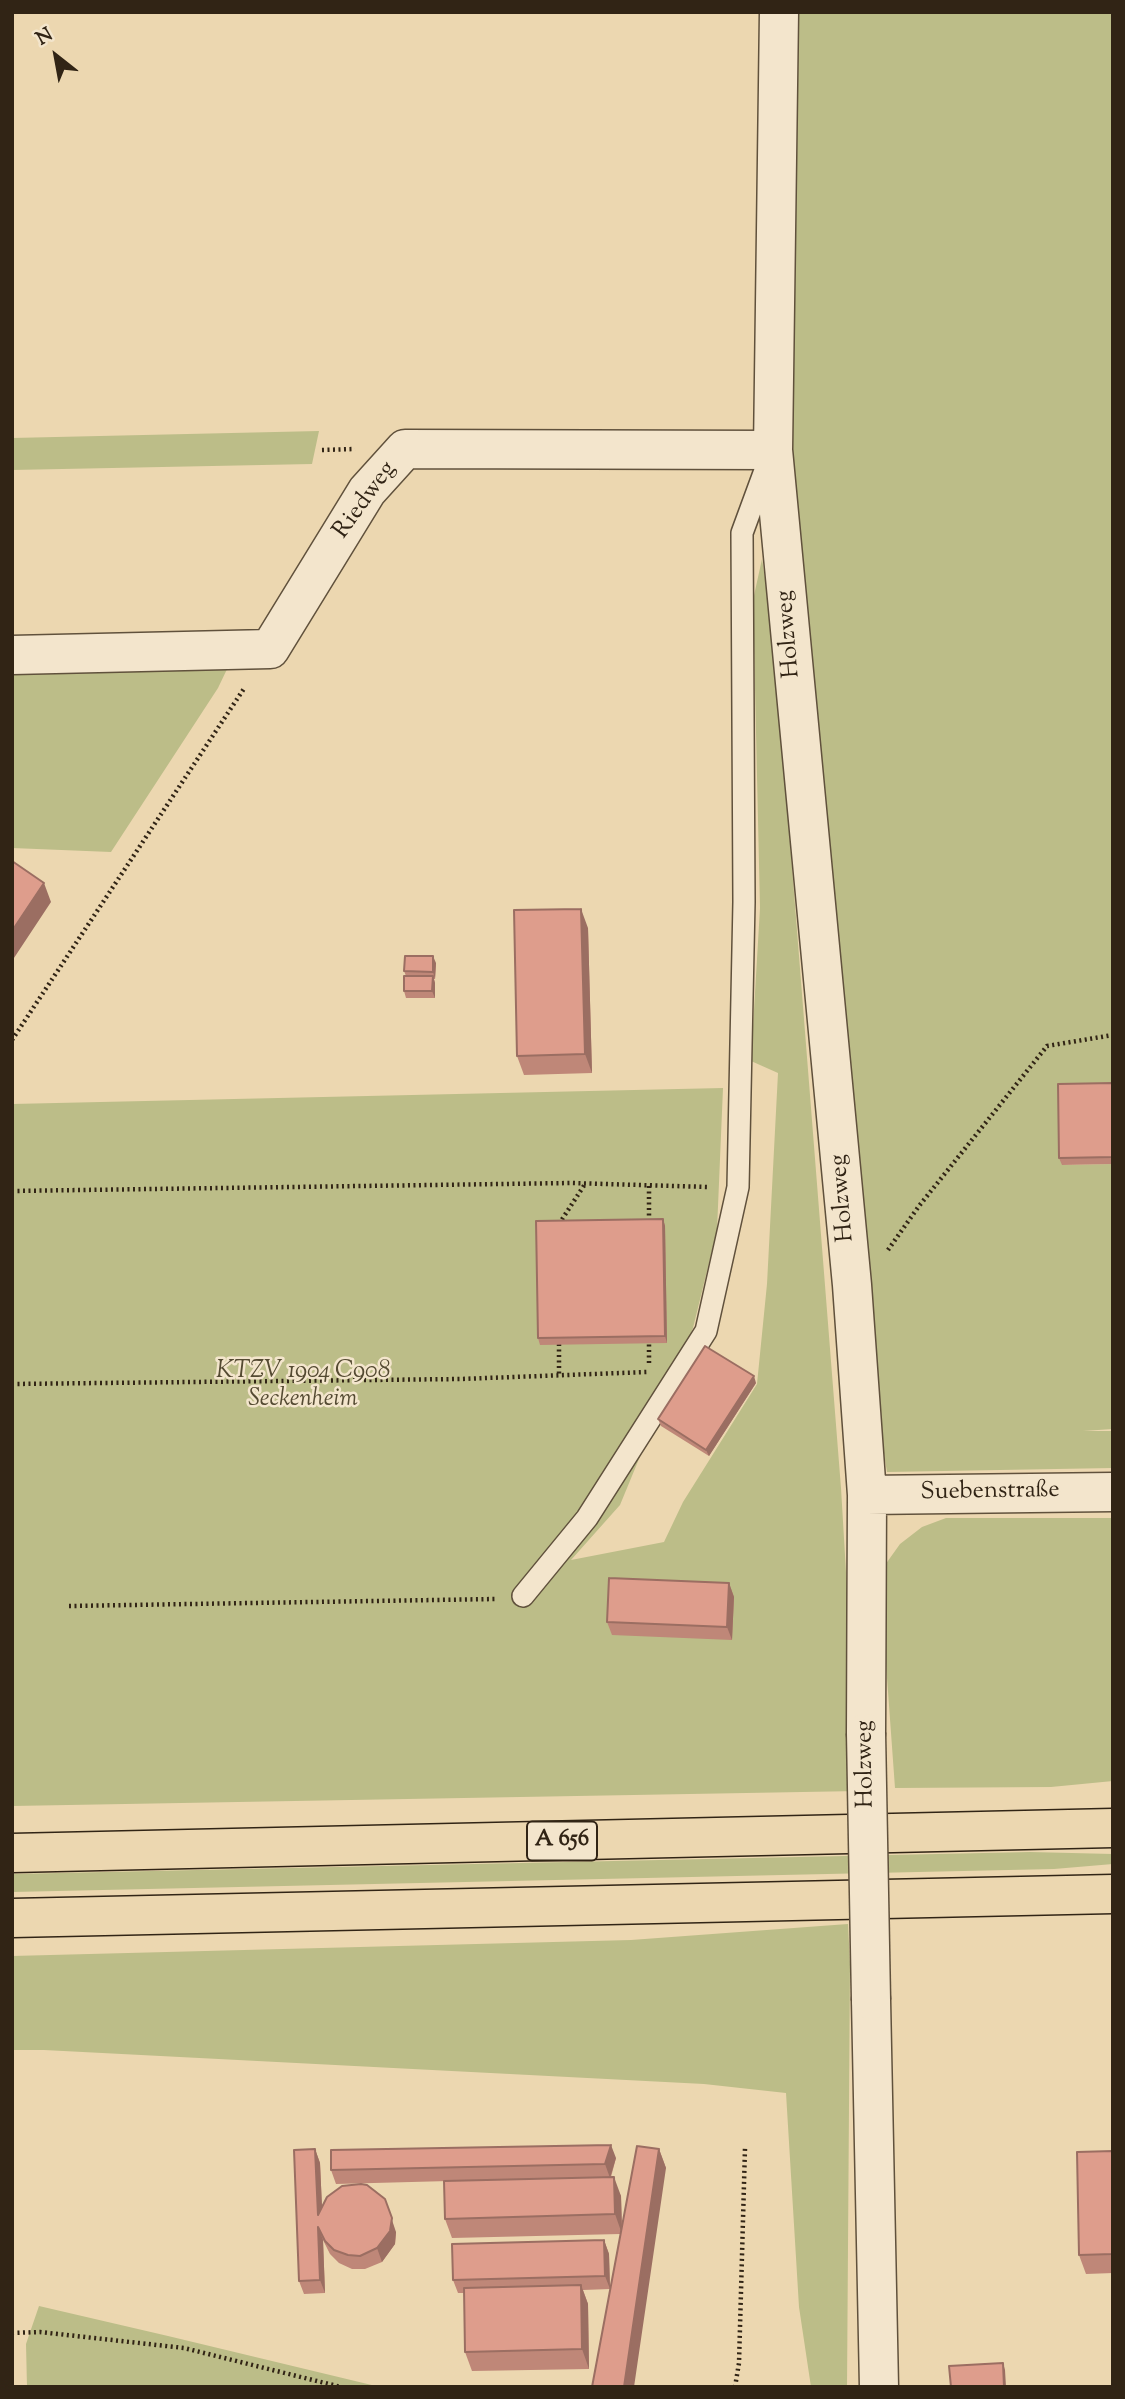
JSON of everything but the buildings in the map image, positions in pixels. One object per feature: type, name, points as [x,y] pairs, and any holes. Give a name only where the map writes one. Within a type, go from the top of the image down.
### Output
[{"type":"highway","name":"A 656","points":[[12,1853],[1113,1828]]},
{"type":"highway","points":[[12,1918],[1113,1894]]},
{"type":"street","name":"Holzweg","points":[[779,12],[773,450],[852,1284],[867,1495],[866,1733],[879,2387]]},
{"type":"street","name":"Riedweg","points":[[270,649],[367,491],[405,449],[773,450]]},
{"type":"street","points":[[12,655],[270,649]]},
{"type":"street","name":"Suebenstraße","points":[[867,1495],[1113,1492]]},
{"type":"lane","points":[[523,1597],[587,1518],[706,1331],[738,1187],[744,902],[742,533],[773,450]]},
{"type":"path","points":[[12,1040],[270,649]]},
{"type":"path","points":[[852,1284],[877,1265],[919,1206],[1047,1046],[1113,1035]]},
{"type":"path","points":[[12,1191],[585,1184],[738,1187]]},
{"type":"path","points":[[557,1227],[585,1184]]},
{"type":"path","points":[[649,1186],[649,1226]]},
{"type":"path","points":[[649,1343],[649,1372]]},
{"type":"path","points":[[559,1344],[559,1375]]},
{"type":"path","points":[[12,1384],[460,1379],[649,1372],[676,1376]]},
{"type":"path","points":[[69,1606],[480,1600]]},
{"type":"path","points":[[735,2387],[739,2363],[745,2148]]},
{"type":"path","points":[[12,2333],[40,2332],[184,2348],[341,2387]]},
{"type":"green space","points":[[787,12],[1113,12],[1113,1090],[1062,1165],[1113,1164],[1113,1429],[1083,1431],[1113,1431],[1113,1468],[887,1472],[859,1301],[801,540],[782,445]]},
{"type":"green space","points":[[319,431],[312,464],[12,470],[12,438]]},
{"type":"green space","name":"KTZV 1904 C908 Seckenheim","points":[[762,559],[774,639],[841,1488],[859,1791],[12,1806],[12,1104],[723,1088],[717,1230],[693,1328],[620,1505],[571,1560],[664,1542],[683,1502],[757,1384],[767,1284],[778,1073],[751,1061],[760,908],[753,600]]},
{"type":"green space","points":[[229,665],[218,688],[111,852],[12,848],[12,670]]},
{"type":"green space","points":[[946,1518],[1113,1518],[1113,1781],[1051,1787],[895,1788],[881,1595],[885,1565],[900,1544],[922,1527]]},
{"type":"green space","points":[[1030,1852],[1113,1854],[1113,1864],[1054,1869],[12,1892],[12,1874]]},
{"type":"green space","points":[[848,1924],[847,2387],[811,2387],[799,2307],[786,2093],[704,2084],[12,2050],[12,1956],[631,1940]]},
{"type":"green space","points":[[39,2306],[380,2387],[27,2387],[26,2344]]}]
